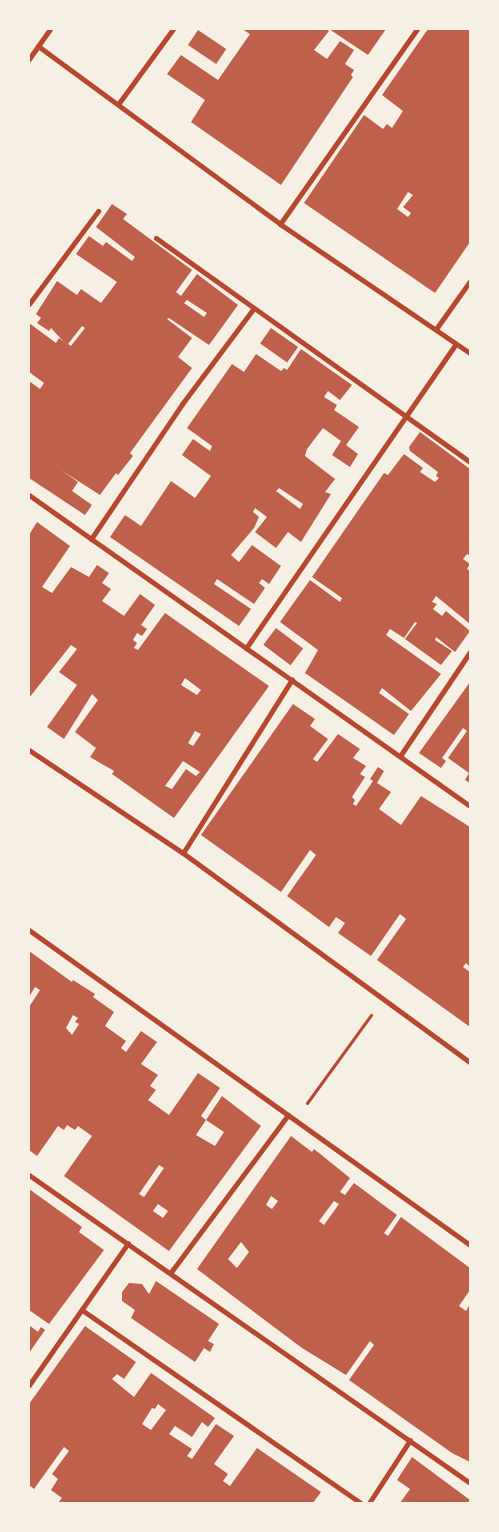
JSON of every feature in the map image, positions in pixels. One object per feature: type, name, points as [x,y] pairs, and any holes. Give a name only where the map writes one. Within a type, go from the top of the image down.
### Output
[{"type":"street","points":[[29,59],[50,29]]},
{"type":"street","points":[[119,104],[173,29]]},
{"type":"street","points":[[280,224],[417,29]]},
{"type":"street","points":[[38,46],[280,224],[470,353]]},
{"type":"street","points":[[29,304],[98,211]]},
{"type":"street","points":[[156,238],[253,310],[406,415],[470,462]]},
{"type":"street","points":[[436,329],[470,281]]},
{"type":"street","points":[[91,538],[182,404],[253,310]]},
{"type":"street","points":[[246,648],[456,344]]},
{"type":"street","points":[[29,494],[470,806]]},
{"type":"street","points":[[400,756],[470,652]]},
{"type":"street","points":[[182,852],[292,679]]},
{"type":"street","points":[[29,750],[182,852],[470,1062]]},
{"type":"street","points":[[29,930],[470,1245]]},
{"type":"street","points":[[171,1272],[288,1115]]},
{"type":"street","points":[[29,1175],[171,1272],[470,1483]]},
{"type":"street","points":[[29,1385],[128,1243]]},
{"type":"street","points":[[82,1310],[361,1503]]},
{"type":"street","points":[[369,1503],[410,1440]]},
{"type":"path","points":[[295,1120],[383,997]]},
{"type":"building","points":[[242,29],[326,29],[329,31],[314,50],[327,59],[340,41],[354,50],[345,64],[354,70],[351,75],[353,77],[281,185],[191,122],[205,100],[167,74],[181,55],[218,80],[250,34]]},
{"type":"building","points":[[329,29],[386,29],[368,55]]},
{"type":"building","points":[[428,29],[470,29],[470,242],[435,293],[304,203],[364,115],[383,129],[387,124],[392,128],[403,111],[382,95]],"holes":[[[408,192],[413,195],[403,207],[411,213],[408,217],[397,209]]]},
{"type":"building","points":[[198,30],[226,49],[216,64],[188,45]]},
{"type":"building","points":[[112,204],[127,214],[123,219],[192,270],[176,292],[181,296],[197,274],[238,305],[209,345],[169,318],[167,319],[192,338],[178,357],[192,368],[130,453],[133,456],[118,475],[116,473],[100,495],[61,470],[78,482],[72,491],[92,505],[85,515],[29,478],[29,381],[40,389],[44,383],[29,372],[29,323],[56,343],[59,338],[64,342],[51,328],[49,331],[37,323],[41,318],[36,314],[57,281],[77,295],[81,289],[101,303],[117,282],[76,254],[89,236],[103,246],[106,242],[132,261],[135,257],[96,227]],"holes":[[[187,300],[207,313],[204,317],[184,303]],[[82,326],[85,328],[71,346],[68,344]]]},
{"type":"building","points":[[271,328],[298,347],[287,362],[260,344]]},
{"type":"building","points":[[301,349],[352,385],[340,400],[328,391],[324,397],[337,405],[334,410],[359,427],[346,445],[358,454],[350,467],[332,455],[341,441],[323,428],[307,449],[305,456],[335,479],[325,492],[331,494],[301,542],[288,532],[276,548],[255,532],[267,517],[255,508],[253,512],[259,517],[254,528],[231,555],[239,562],[252,545],[281,566],[269,584],[262,579],[259,583],[265,588],[254,604],[217,579],[214,584],[251,609],[239,626],[110,537],[125,515],[141,526],[171,481],[195,498],[211,476],[182,455],[193,439],[210,451],[212,446],[187,428],[232,364],[244,372],[256,354],[281,371],[284,368],[287,370]],"holes":[[[279,488],[303,504],[300,509],[276,491]]]},
{"type":"building","points":[[420,432],[470,469],[470,556],[467,554],[463,559],[470,564],[467,569],[470,571],[470,624],[436,596],[432,602],[437,604],[433,609],[442,616],[446,611],[470,631],[455,652],[436,637],[435,640],[452,651],[441,665],[405,639],[417,623],[415,622],[404,638],[390,629],[386,635],[441,674],[411,711],[382,688],[379,693],[409,714],[394,735],[305,673],[318,650],[280,622],[310,580],[340,602],[342,598],[312,577],[384,473],[388,475],[404,454],[423,468],[420,472],[435,482],[439,478],[436,476],[438,472],[410,451],[409,447]]},
{"type":"building","points":[[37,522],[70,546],[42,587],[52,593],[71,567],[89,577],[97,565],[109,573],[102,583],[111,589],[102,601],[124,616],[140,594],[155,605],[141,625],[147,629],[142,636],[137,633],[133,640],[137,643],[134,648],[138,650],[165,613],[269,686],[174,818],[112,774],[114,771],[90,757],[96,748],[75,732],[98,700],[92,694],[64,739],[47,727],[77,685],[59,672],[77,649],[71,645],[29,698],[29,535]],"holes":[[[185,678],[201,690],[197,695],[181,685]],[[195,731],[201,734],[193,746],[188,743]],[[183,761],[200,772],[196,776],[186,769],[172,789],[165,786]]]},
{"type":"building","points":[[276,628],[303,648],[291,665],[263,645]]},
{"type":"building","points":[[470,682],[470,783],[465,780],[469,773],[448,758],[467,731],[463,728],[442,758],[446,761],[441,768],[419,753]]},
{"type":"building","points":[[293,704],[315,719],[310,726],[328,739],[313,759],[317,762],[338,734],[360,749],[353,758],[366,766],[360,774],[365,777],[352,797],[355,800],[353,804],[356,806],[373,781],[370,779],[378,767],[384,771],[377,783],[391,792],[379,809],[401,825],[421,796],[470,827],[470,967],[466,963],[463,967],[470,972],[470,1027],[377,960],[406,919],[400,914],[371,956],[338,933],[345,923],[336,917],[329,927],[287,896],[316,855],[310,850],[281,892],[201,835]]},
{"type":"building","points":[[29,951],[72,982],[73,980],[95,994],[93,997],[114,1012],[105,1026],[126,1041],[121,1048],[126,1052],[141,1031],[157,1042],[141,1064],[158,1075],[150,1086],[156,1090],[148,1100],[169,1115],[198,1073],[220,1088],[201,1116],[206,1120],[222,1096],[261,1126],[169,1251],[64,1176],[92,1136],[78,1126],[75,1130],[67,1125],[64,1130],[58,1126],[37,1156],[29,1150],[29,1007],[40,990],[35,987],[29,997]],"holes":[[[73,1015],[78,1018],[75,1022],[79,1024],[72,1035],[66,1028]],[[206,1120],[224,1132],[215,1146],[196,1135]],[[159,1165],[164,1168],[144,1197],[139,1194]],[[158,1204],[168,1211],[163,1218],[153,1211]]]},
{"type":"building","points":[[291,1136],[312,1152],[314,1149],[350,1178],[340,1192],[345,1195],[354,1183],[397,1215],[384,1233],[388,1236],[401,1217],[470,1268],[470,1290],[459,1306],[466,1311],[470,1304],[470,1462],[452,1453],[349,1380],[374,1345],[370,1341],[346,1375],[302,1348],[197,1269]],"holes":[[[271,1196],[278,1201],[272,1209],[266,1205]],[[334,1201],[339,1204],[324,1225],[319,1221]],[[241,1242],[249,1252],[237,1268],[228,1259]]]},
{"type":"building","points":[[29,1189],[82,1227],[79,1232],[104,1250],[49,1324],[29,1310]]},
{"type":"building","points":[[156,1281],[219,1324],[208,1341],[214,1344],[210,1352],[204,1348],[195,1362],[131,1318],[135,1310],[122,1301],[122,1292],[129,1283],[142,1284],[149,1294]]},
{"type":"building","points":[[29,1325],[38,1332],[41,1327],[45,1330],[29,1353]]},
{"type":"building","points":[[85,1326],[136,1362],[124,1379],[117,1374],[112,1379],[134,1397],[151,1373],[215,1418],[208,1427],[202,1422],[192,1437],[175,1426],[169,1434],[192,1449],[187,1456],[192,1459],[216,1424],[234,1436],[214,1464],[228,1474],[223,1481],[230,1486],[257,1448],[321,1492],[313,1503],[58,1503],[62,1498],[51,1490],[58,1479],[52,1474],[69,1451],[64,1447],[34,1489],[29,1485],[29,1404]],"holes":[[[158,1404],[166,1410],[151,1430],[142,1424],[152,1408],[155,1409]]]},
{"type":"building","points":[[412,1457],[470,1500],[470,1503],[400,1503],[410,1489],[397,1480]]}]
